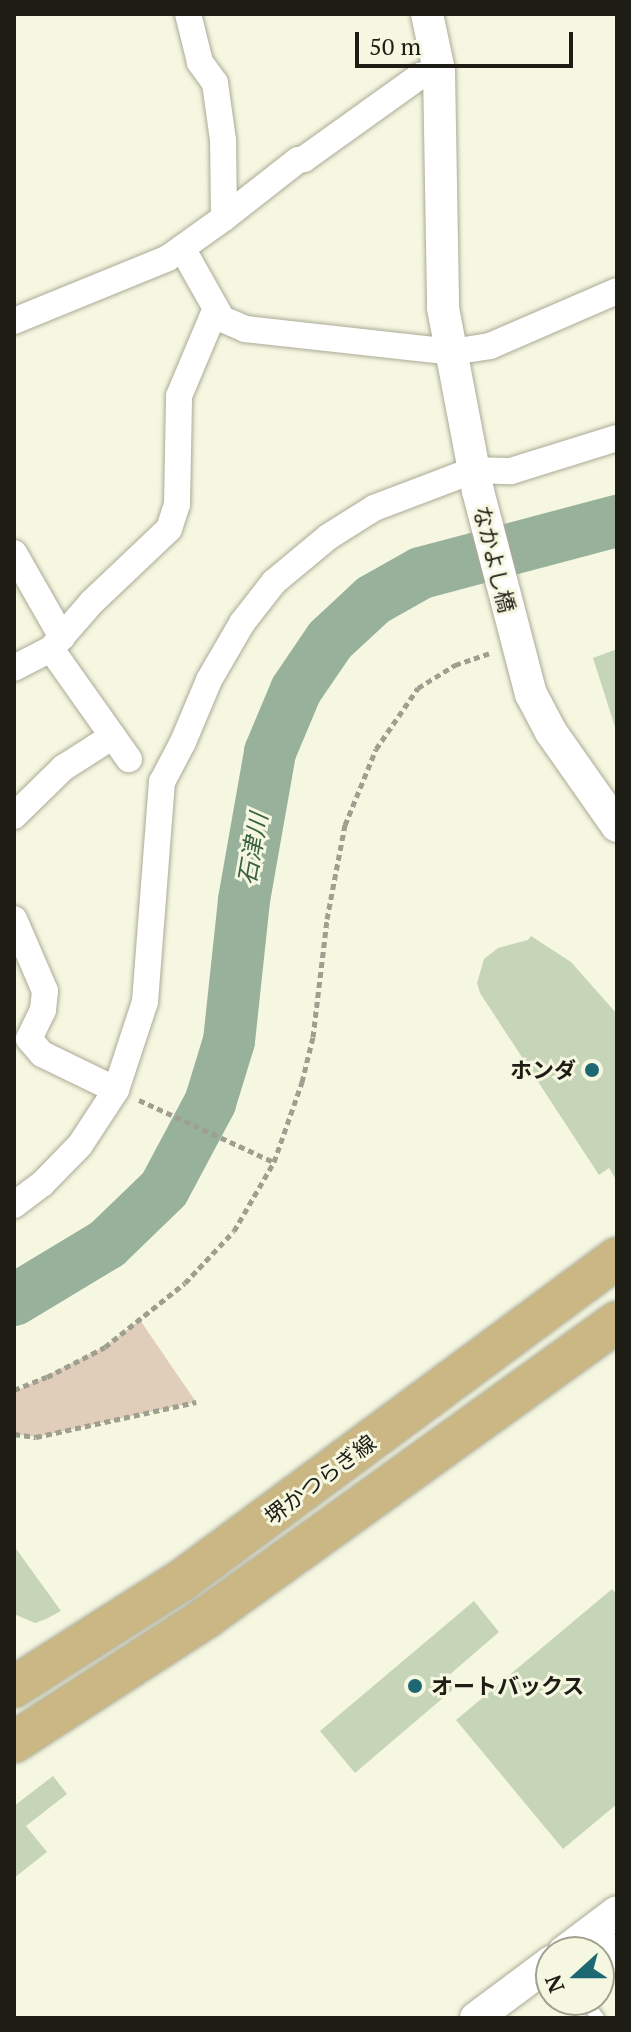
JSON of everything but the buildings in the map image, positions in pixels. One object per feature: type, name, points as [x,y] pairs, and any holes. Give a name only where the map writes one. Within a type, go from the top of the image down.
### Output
[{"type":"main road","name":"堺かつらぎ線","points":[[14,1687],[182,1580],[617,1258]]},
{"type":"main road","name":"堺かつらぎ線","points":[[14,1742],[207,1617],[617,1322]]},
{"type":"street","points":[[188,14],[200,62],[215,83],[223,140],[224,218]]},
{"type":"street","name":"なかよし橋","points":[[427,14],[439,70],[443,308],[476,480],[513,634],[531,694],[551,732],[617,826]]},
{"type":"street","points":[[14,321],[168,258],[298,160],[304,159],[420,76],[439,70]]},
{"type":"street","points":[[182,248],[222,319],[245,329],[452,352],[490,346],[617,291]]},
{"type":"street","points":[[14,668],[56,643],[92,602],[169,529],[177,504],[179,396],[216,308]]},
{"type":"street","points":[[14,1205],[42,1184],[126,1094],[145,1002],[162,782],[209,680],[242,623],[274,582],[328,537],[374,508],[617,438]]},
{"type":"street","points":[[14,553],[56,643],[129,759]]},
{"type":"street","points":[[14,816],[63,768],[113,736]]},
{"type":"street","points":[[14,919],[45,991],[43,1010],[22,1040],[42,1054],[126,1094]]},
{"type":"street","points":[[586,1936],[606,1921],[617,1959]]},
{"type":"street","points":[[476,2018],[535,1974]]},
{"type":"path","points":[[14,1390],[105,1347],[185,1283],[234,1231],[274,1162],[302,1082],[313,1037],[327,919],[345,825],[376,749],[418,688],[513,634]]},
{"type":"path","points":[[126,1094],[274,1162]]},
{"type":"path","points":[[14,1434],[36,1437],[196,1402]]},
{"type":"shaded area","points":[[140,1320],[196,1402],[36,1437],[14,1434],[14,1392],[104,1347]]},
{"type":"waterway","name":"石津川","points":[[14,1300],[107,1244],[164,1189],[210,1103],[229,1041],[244,900],[270,752],[296,690],[330,640],[373,600],[421,573],[617,521]]},
{"type":"place","name":"ホンダ","points":[[592,1070]]},
{"type":"place","name":"オートバックス","points":[[415,1686]]}]
